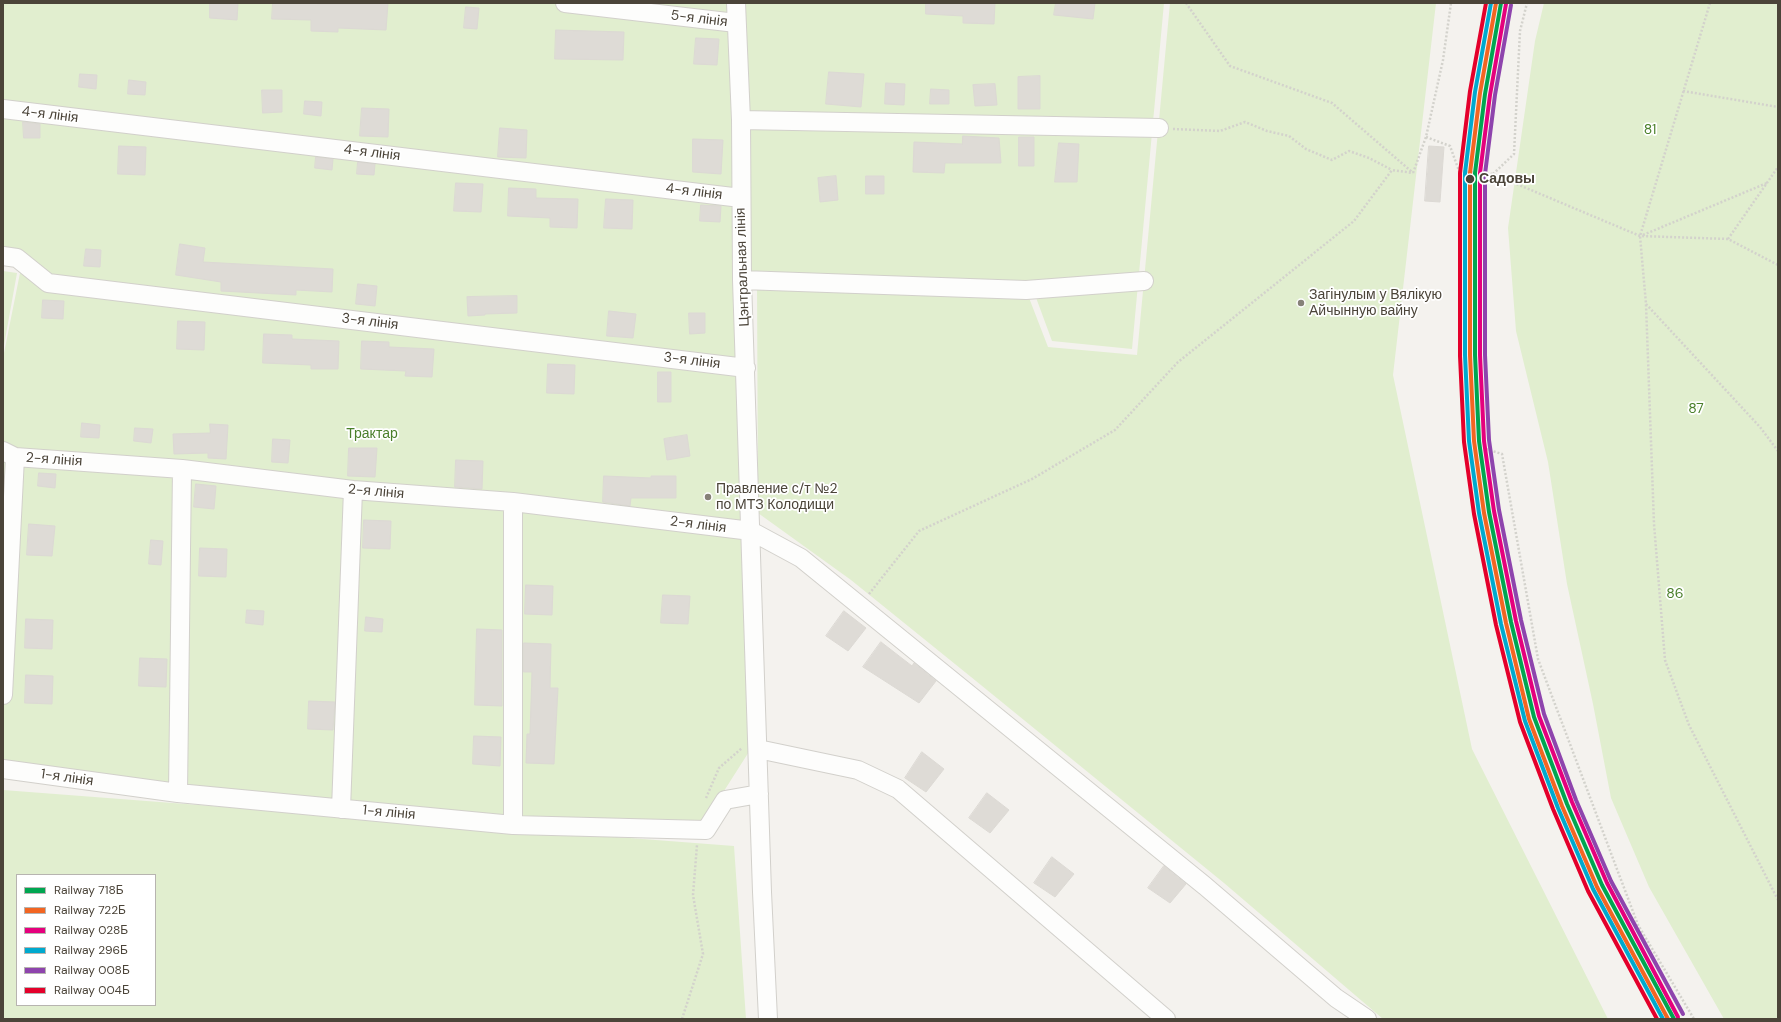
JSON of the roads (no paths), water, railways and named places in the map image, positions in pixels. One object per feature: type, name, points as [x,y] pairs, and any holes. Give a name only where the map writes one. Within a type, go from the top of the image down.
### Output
[{"type":"street","name":"5-я лінія","points":[[566,3],[736,24]]},
{"type":"street","name":"Цэнтральная лінія","points":[[736,3],[741,120],[742,280],[751,531],[752,747],[759,794],[768,1019]]},
{"type":"street","name":"4-я лінія","points":[[3,109],[741,198]]},
{"type":"street","points":[[741,120],[1159,128]]},
{"type":"street","name":"3-я лінія","points":[[3,256],[17,258],[48,283],[746,368]]},
{"type":"street","points":[[742,280],[1026,290],[1144,281]]},
{"type":"street","points":[[3,694],[9,454]]},
{"type":"street","name":"2-я лінія","points":[[9,454],[182,469],[353,490],[513,502],[751,531]]},
{"type":"street","points":[[178,793],[182,469]]},
{"type":"street","points":[[341,809],[353,490]]},
{"type":"street","points":[[513,502],[513,825]]},
{"type":"street","points":[[751,531],[802,558],[1205,886],[1336,998],[1367,1019]]},
{"type":"street","points":[[752,747],[858,770],[898,790],[1166,1019]]},
{"type":"street","name":"1-я лінія","points":[[3,769],[178,793],[513,825],[706,830],[725,800],[759,794]]},
{"type":"rail line","name":"004Б","points":[[1486,3],[1470,91],[1460,173],[1460,356],[1464,442],[1474,514],[1496,625],[1520,722],[1553,809],[1588,891],[1657,1019]]},
{"type":"rail line","name":"296Б","points":[[1491,3],[1475,92],[1465,173],[1465,355],[1469,441],[1479,513],[1501,624],[1525,721],[1558,808],[1593,889],[1663,1019]]},
{"type":"rail line","name":"722Б","points":[[1496,3],[1480,93],[1470,173],[1470,355],[1474,441],[1484,513],[1506,623],[1529,719],[1562,806],[1597,887],[1668,1019]]},
{"type":"rail line","name":"718Б","points":[[1501,3],[1485,94],[1475,173],[1475,355],[1479,441],[1489,512],[1511,622],[1534,717],[1567,804],[1602,885],[1674,1019]]},
{"type":"rail line","name":"028Б","points":[[1506,4],[1490,95],[1480,173],[1480,355],[1484,441],[1494,511],[1516,621],[1539,716],[1572,802],[1607,883],[1678,1017]]},
{"type":"rail line","name":"008Б","points":[[1511,5],[1495,95],[1485,174],[1485,355],[1489,440],[1499,510],[1521,620],[1544,714],[1576,800],[1611,881],[1683,1014]]},
{"type":"place","name":"Садовы","points":[[1470,179]]},
{"type":"place","name":"Загінулым у Вялікую Айчынную вайну","points":[[1301,303]]},
{"type":"place","name":"Правление с/т №2 по МТЗ Колодищи","points":[[708,497]]},
{"type":"park label","name":"81","points":[[1650,130]]},
{"type":"park label","name":"87","points":[[1696,409]]},
{"type":"park label","name":"Трактар","points":[[372,434]]},
{"type":"park label","name":"86","points":[[1675,594]]}]
